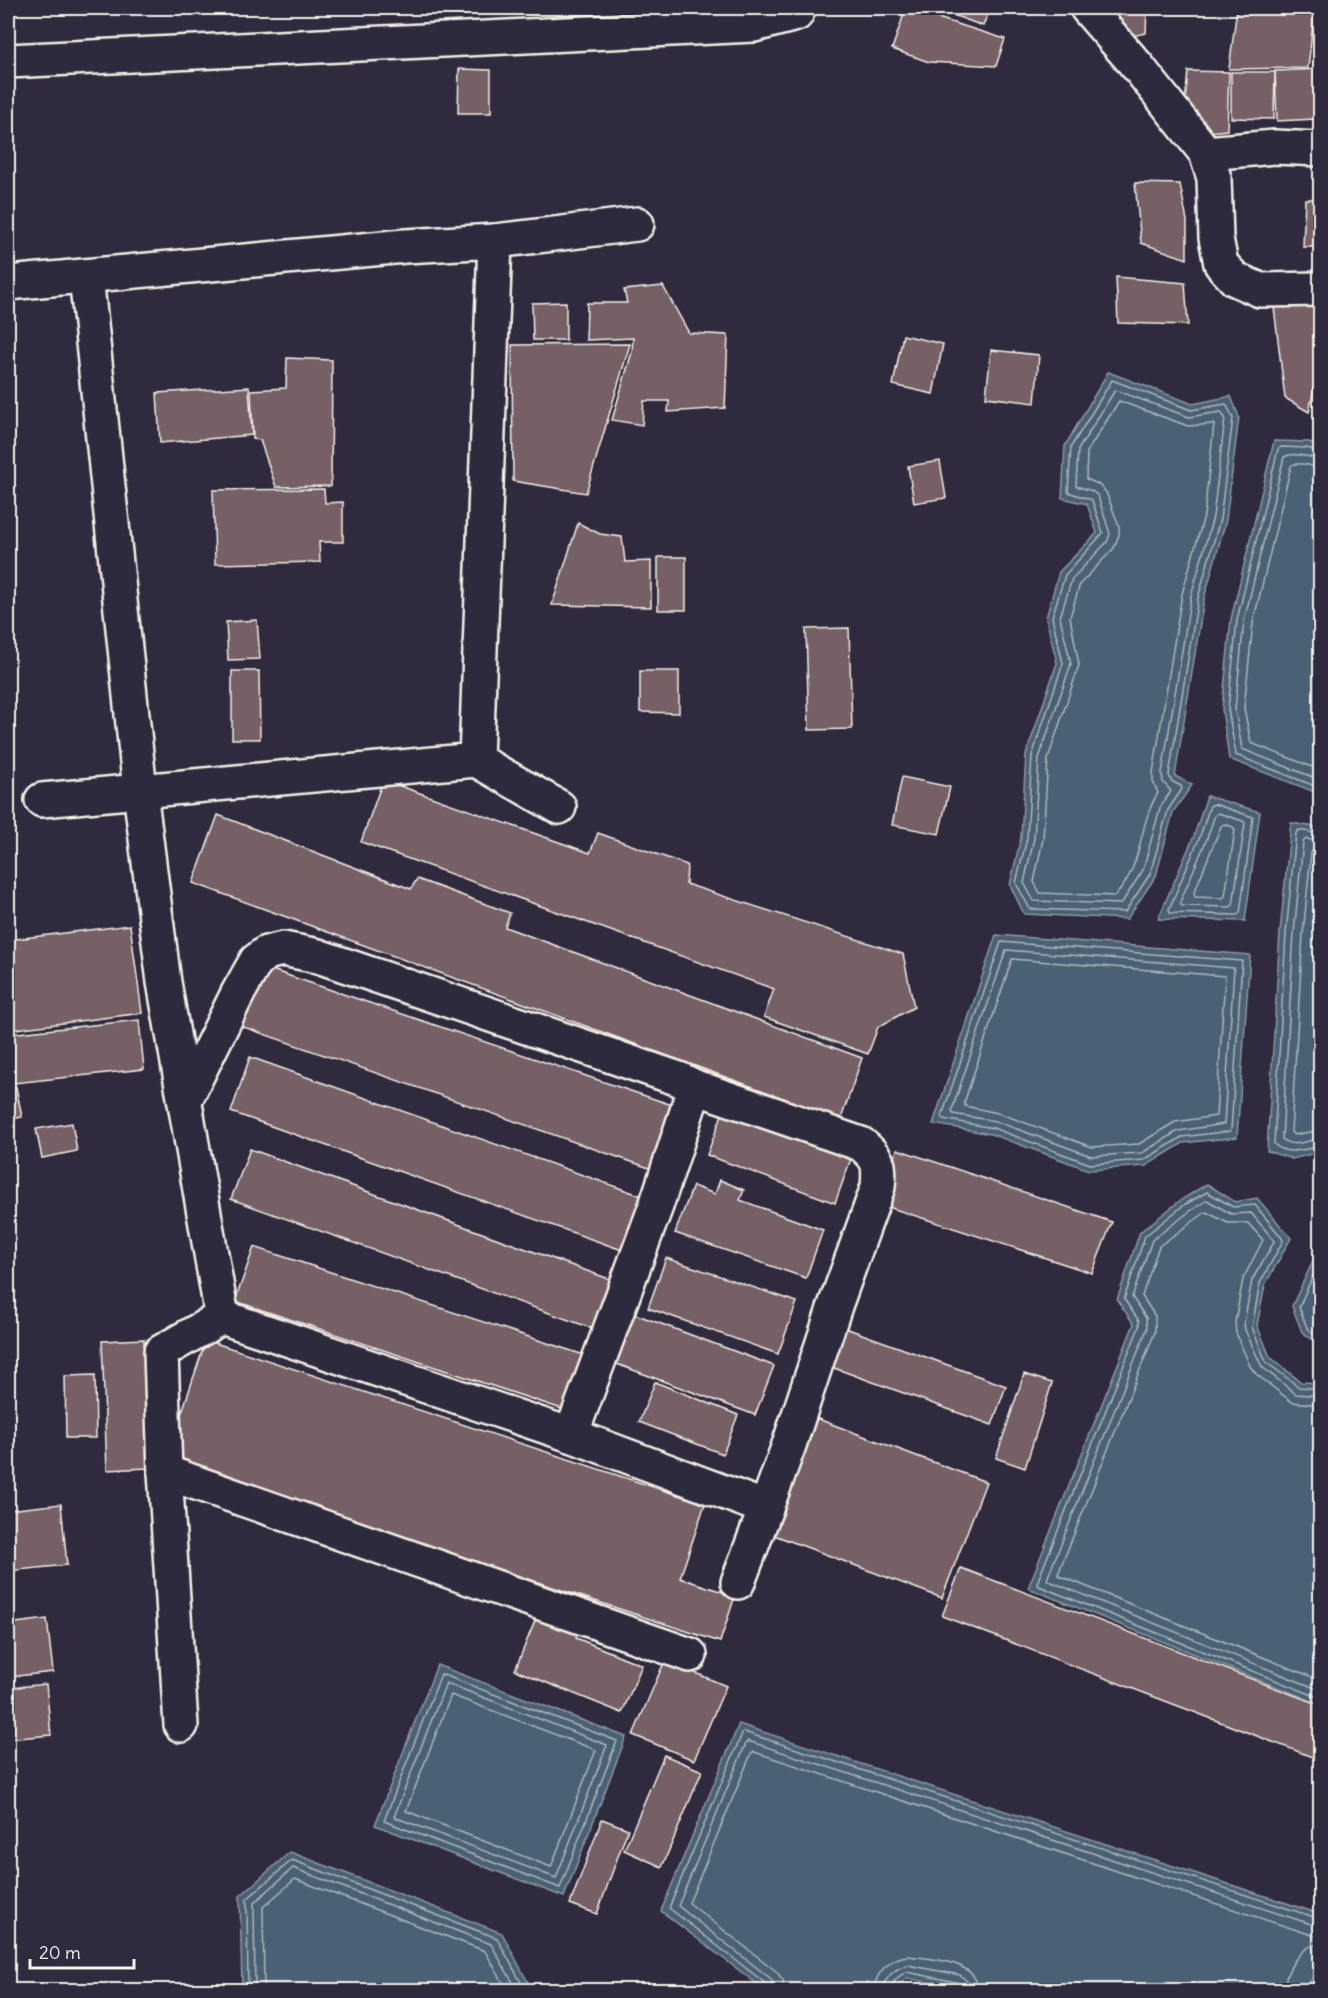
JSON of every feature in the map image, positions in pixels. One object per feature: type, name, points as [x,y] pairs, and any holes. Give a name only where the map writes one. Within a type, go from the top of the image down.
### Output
[{"type":"street","points":[[8,61],[754,25],[796,14],[800,8]]},
{"type":"street","points":[[1087,8],[1138,67],[1206,153],[1214,178],[1216,238],[1221,264],[1235,279],[1260,290],[1320,289]]},
{"type":"street","points":[[1206,153],[1275,147],[1320,148]]},
{"type":"street","points":[[8,283],[405,246],[495,241],[637,224]]},
{"type":"street","points":[[476,760],[495,241]]},
{"type":"street","points":[[86,276],[140,791],[164,982],[186,1098],[222,1317]]},
{"type":"street","points":[[42,800],[476,760],[559,807]]},
{"type":"street","points":[[186,1098],[256,961],[266,953],[283,949],[318,956],[678,1079],[695,1087],[861,1144],[876,1156],[880,1167],[878,1187],[835,1306],[789,1445],[738,1582]]},
{"type":"street","points":[[572,1436],[656,1206],[695,1087]]},
{"type":"street","points":[[181,1725],[165,1472],[161,1352],[222,1317],[572,1436],[766,1508]]},
{"type":"street","points":[[165,1472],[690,1655]]},
{"type":"water","points":[[1108,372],[1193,404],[1231,396],[1239,417],[1226,520],[1204,599],[1175,776],[1192,785],[1173,812],[1156,876],[1127,919],[1024,914],[1010,885],[1021,837],[1026,755],[1057,663],[1046,618],[1059,572],[1097,533],[1087,504],[1062,498],[1065,446]]},
{"type":"water","points":[[1274,441],[1309,442],[1320,447],[1320,794],[1229,759],[1222,709],[1231,619]]},
{"type":"water","points":[[1207,796],[1260,812],[1245,921],[1158,919],[1194,836]]},
{"type":"water","points":[[1291,823],[1320,828],[1320,1152],[1292,1159],[1267,1151],[1280,932]]},
{"type":"water","points":[[996,935],[1250,955],[1237,1137],[1183,1143],[1146,1166],[1089,1170],[991,1134],[933,1124]]},
{"type":"water","points":[[1207,1184],[1235,1202],[1257,1198],[1291,1238],[1265,1285],[1257,1325],[1270,1357],[1301,1382],[1320,1383],[1320,1704],[1028,1588],[1134,1324],[1117,1300],[1140,1232],[1181,1200]]},
{"type":"water","points":[[1320,1246],[1320,1346],[1302,1332],[1292,1306]]},
{"type":"water","points":[[437,1665],[626,1737],[564,1897],[375,1825]]},
{"type":"water","points":[[739,1724],[1320,1914],[1320,1962],[1306,1990],[963,1990],[907,1978],[895,1990],[765,1990],[661,1911]]},
{"type":"water","points":[[290,1852],[502,1933],[532,1990],[242,1990],[240,1896]]},
{"type":"building","points":[[906,8],[1005,39],[996,66],[929,62],[892,49]]},
{"type":"building","points":[[934,8],[990,8],[983,26]]},
{"type":"building","points":[[1108,8],[1147,8],[1146,33],[1127,37]]},
{"type":"building","points":[[1237,8],[1314,14],[1308,68],[1229,69]]},
{"type":"building","points":[[459,69],[491,70],[491,113],[458,113]]},
{"type":"building","points":[[1320,69],[1320,99],[1315,99],[1315,119],[1277,121],[1275,71]]},
{"type":"building","points":[[1188,71],[1229,72],[1227,130],[1200,133],[1184,113]]},
{"type":"building","points":[[1231,72],[1275,72],[1274,119],[1231,118]]},
{"type":"building","points":[[1135,183],[1180,184],[1187,221],[1187,259],[1141,243]]},
{"type":"building","points":[[1305,199],[1320,199],[1320,247],[1303,247]]},
{"type":"building","points":[[1116,277],[1185,283],[1188,325],[1118,323]]},
{"type":"building","points":[[663,286],[689,333],[728,335],[725,408],[668,412],[669,401],[644,401],[642,425],[612,420],[632,352],[633,338],[586,340],[587,303],[627,303],[624,290]]},
{"type":"building","points":[[566,302],[566,340],[533,340],[532,303]]},
{"type":"building","points":[[1320,302],[1320,359],[1309,412],[1285,398],[1274,307]]},
{"type":"building","points":[[903,335],[943,344],[933,394],[893,385]]},
{"type":"building","points":[[630,344],[586,493],[513,481],[512,345]]},
{"type":"building","points":[[991,350],[1039,355],[1035,403],[986,397]]},
{"type":"building","points":[[287,358],[332,360],[331,486],[276,487],[260,440],[253,439],[251,390],[286,388]]},
{"type":"building","points":[[249,387],[252,435],[160,443],[157,393]]},
{"type":"building","points":[[940,461],[946,498],[914,503],[908,466]]},
{"type":"building","points":[[324,489],[325,503],[343,502],[343,542],[319,542],[320,562],[215,564],[213,490]]},
{"type":"building","points":[[578,523],[600,534],[622,537],[625,562],[651,561],[651,607],[552,605]]},
{"type":"building","points":[[658,557],[686,557],[686,610],[658,610]]},
{"type":"building","points":[[257,620],[260,659],[228,660],[226,622]]},
{"type":"building","points":[[849,628],[852,729],[809,730],[806,629]]},
{"type":"building","points":[[232,671],[259,671],[260,739],[232,739]]},
{"type":"building","points":[[640,671],[679,671],[679,713],[640,712]]},
{"type":"building","points":[[902,777],[950,787],[939,834],[892,825]]},
{"type":"building","points":[[383,780],[590,853],[598,833],[687,865],[686,884],[903,954],[914,1007],[878,1027],[868,1054],[764,1017],[774,989],[361,842]]},
{"type":"building","points":[[218,815],[411,889],[417,879],[510,913],[505,927],[862,1058],[841,1119],[193,883]]},
{"type":"building","points":[[130,925],[142,1013],[8,1030],[8,940]]},
{"type":"building","points":[[257,965],[675,1106],[652,1169],[235,1024]]},
{"type":"building","points":[[139,1020],[144,1069],[14,1083],[9,1034]]},
{"type":"building","points":[[250,1057],[642,1196],[622,1250],[231,1112]]},
{"type":"building","points":[[16,1087],[22,1117],[8,1120],[8,1089]]},
{"type":"building","points":[[724,1109],[852,1156],[835,1203],[707,1155]]},
{"type":"building","points":[[72,1123],[77,1151],[42,1158],[36,1129]]},
{"type":"building","points":[[250,1149],[612,1280],[594,1329],[231,1199]]},
{"type":"building","points":[[897,1149],[1112,1222],[1092,1273],[879,1204]]},
{"type":"building","points":[[720,1180],[744,1190],[740,1200],[823,1230],[806,1278],[675,1233],[693,1186],[715,1194]]},
{"type":"building","points":[[254,1247],[584,1355],[565,1410],[235,1301]]},
{"type":"building","points":[[666,1258],[797,1302],[778,1354],[648,1308]]},
{"type":"building","points":[[632,1313],[774,1366],[755,1415],[614,1363]]},
{"type":"building","points":[[837,1325],[1006,1386],[992,1425],[823,1364]]},
{"type":"building","points":[[144,1339],[148,1468],[107,1470],[102,1341]]},
{"type":"building","points":[[206,1340],[705,1504],[680,1578],[735,1596],[720,1642],[166,1460]]},
{"type":"building","points":[[1024,1374],[1052,1383],[1025,1468],[996,1458]]},
{"type":"building","points":[[95,1375],[96,1438],[66,1438],[65,1376]]},
{"type":"building","points":[[655,1382],[738,1415],[723,1454],[639,1422]]},
{"type":"building","points":[[810,1416],[986,1482],[942,1598],[766,1532]]},
{"type":"building","points":[[61,1504],[67,1565],[8,1571],[8,1510]]},
{"type":"building","points":[[961,1568],[1320,1705],[1320,1760],[942,1616]]},
{"type":"building","points":[[541,1606],[583,1623],[576,1638],[642,1665],[622,1713],[515,1670]]},
{"type":"building","points":[[47,1619],[53,1672],[8,1677],[8,1624]]},
{"type":"building","points":[[665,1660],[726,1686],[694,1760],[633,1735]]},
{"type":"building","points":[[46,1684],[51,1735],[8,1739],[8,1688]]},
{"type":"building","points":[[664,1755],[702,1771],[662,1867],[624,1850]]},
{"type":"building","points":[[602,1819],[628,1829],[597,1914],[570,1904]]}]
